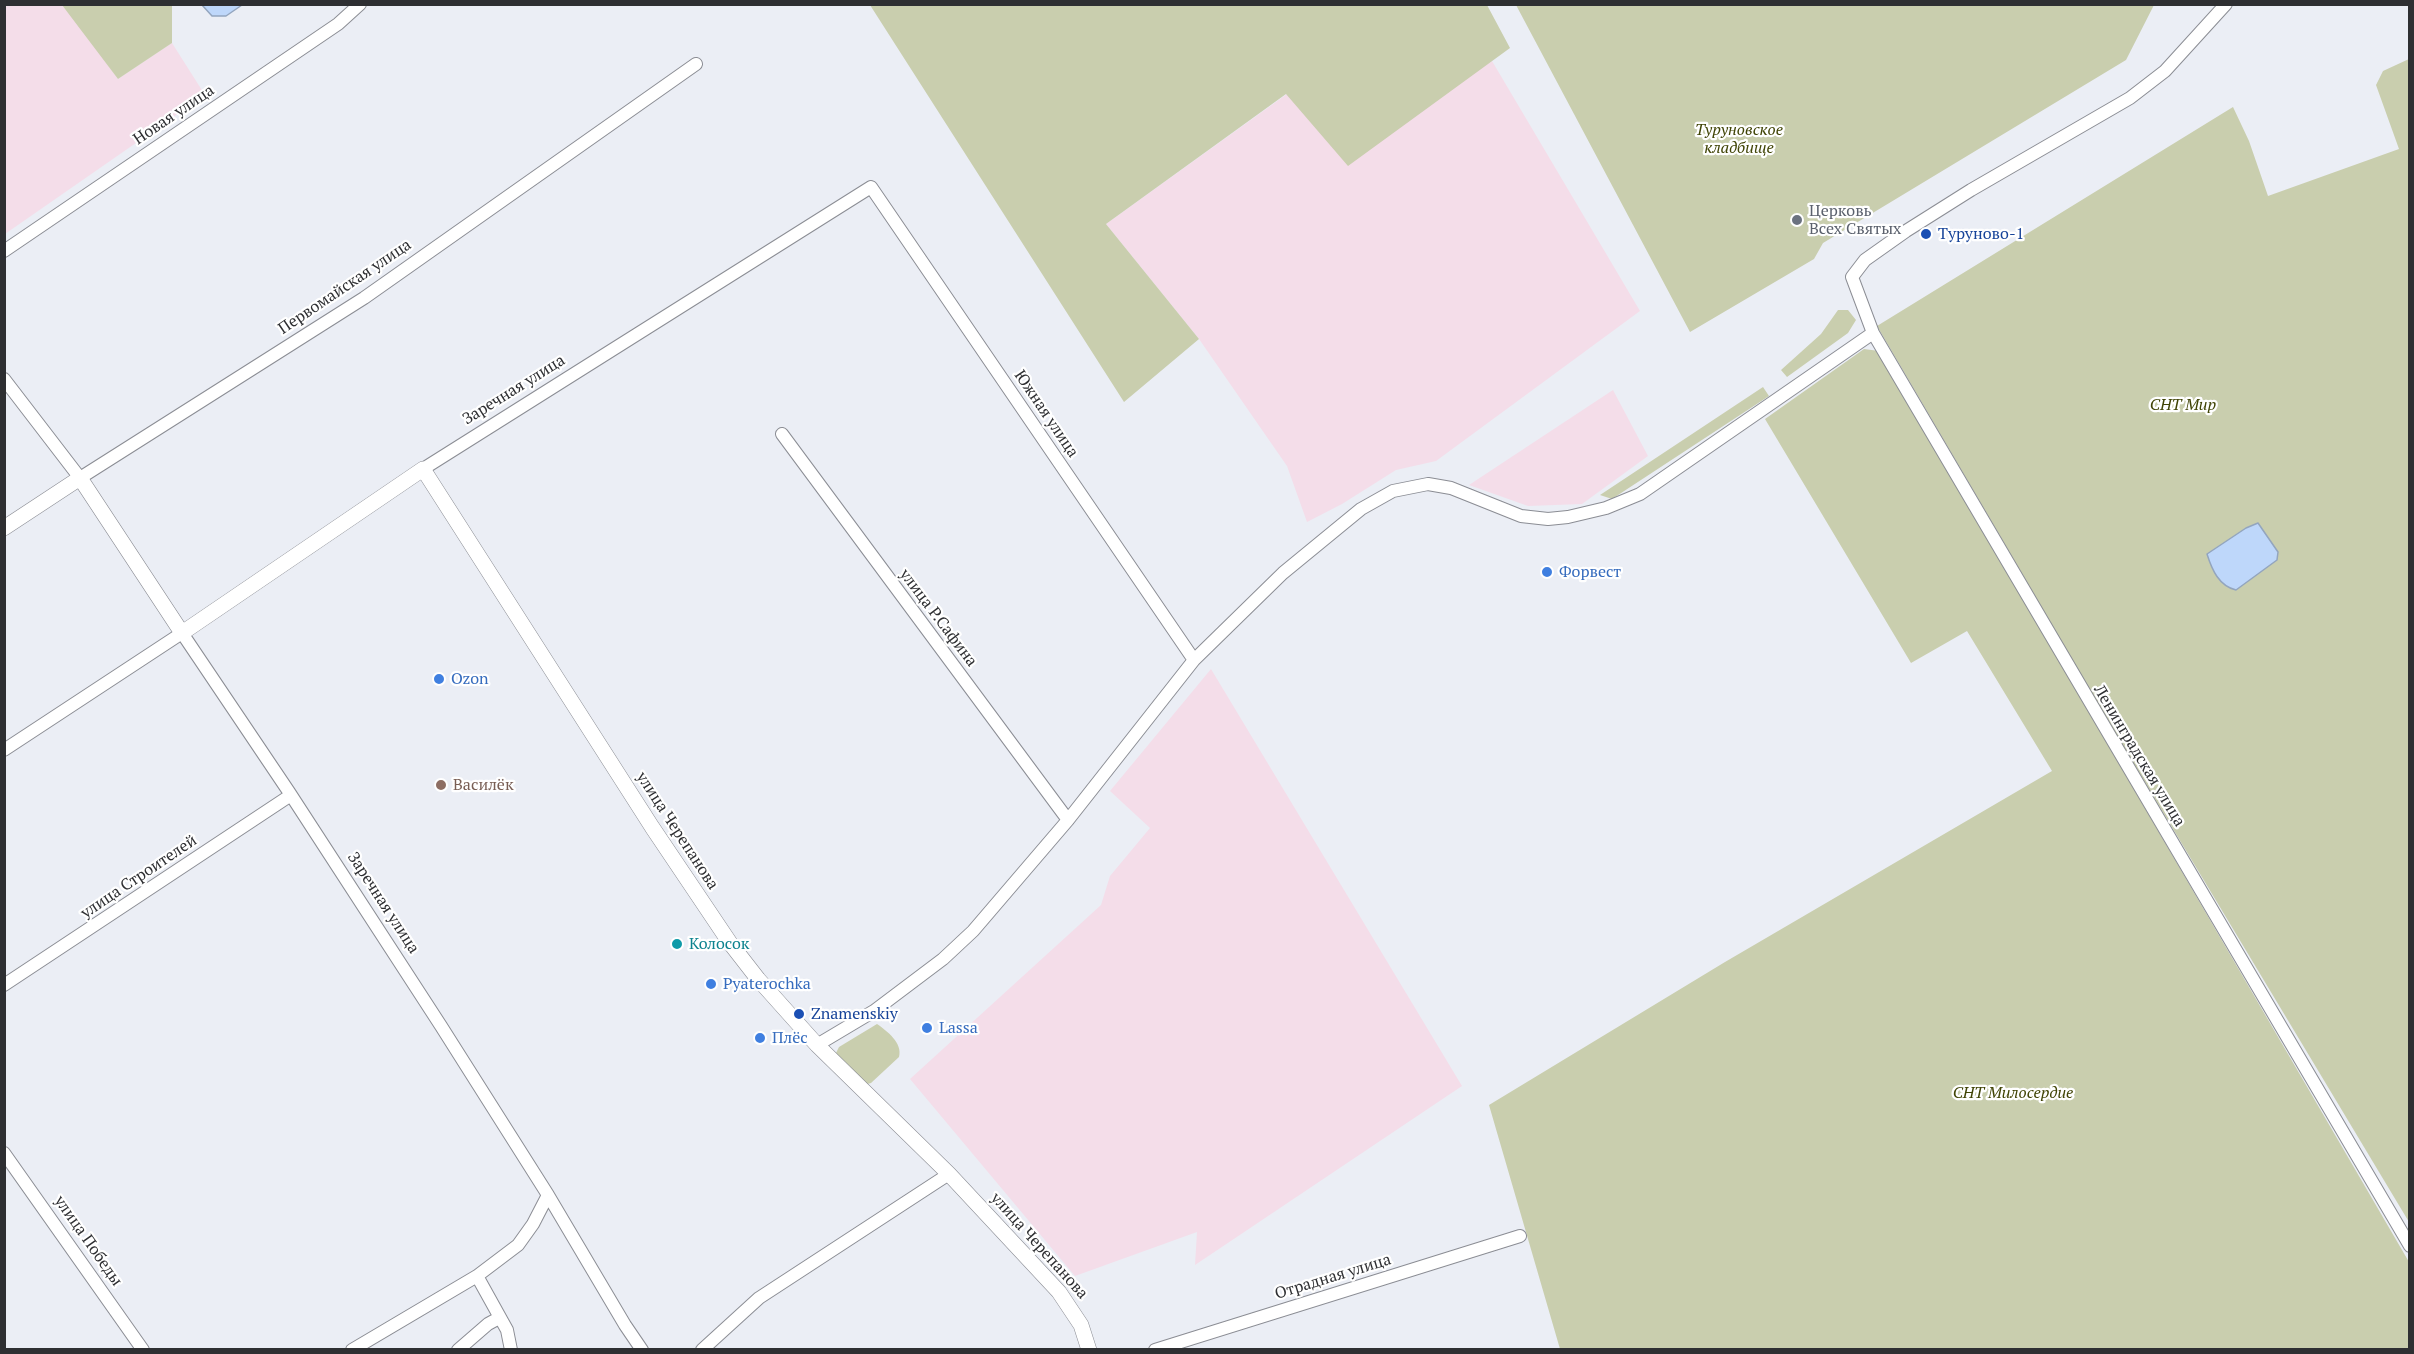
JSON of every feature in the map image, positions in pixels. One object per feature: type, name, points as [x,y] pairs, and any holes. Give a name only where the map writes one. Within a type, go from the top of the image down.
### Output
[{"type":"main road","name":"Заречная улица","points":[[80,478],[182,633],[423,469]]},
{"type":"main road","name":"улица Черепанова","points":[[423,469],[652,827],[730,943],[816,1045],[949,1174],[1068,1303],[1082,1325],[1089,1350]]},
{"type":"main road","name":"Первомайская улица","points":[[4,528],[80,478]]},
{"type":"street","name":"Новая улица","points":[[4,251],[338,24],[360,4]]},
{"type":"street","name":"Ленинградская улица","points":[[2226,4],[2165,71],[2130,98],[1971,190],[1906,231],[1865,260],[1852,277],[1873,333],[2409,1246]]},
{"type":"street","name":"Первомайская улица","points":[[80,478],[364,298],[696,64]]},
{"type":"street","name":"Заречная улица","points":[[423,469],[871,187]]},
{"type":"street","name":"Южная улица","points":[[871,187],[1194,660]]},
{"type":"street","points":[[816,1045],[874,1011],[943,959],[990,914],[1068,820],[1194,660],[1283,573],[1361,508],[1393,492],[1428,484],[1451,488],[1521,516],[1548,519],[1606,508],[1640,494],[1873,333]]},
{"type":"street","name":"Заречная улица","points":[[4,379],[80,478]]},
{"type":"street","name":"улица Р.Сафина","points":[[782,434],[1068,820]]},
{"type":"street","name":"Заречная улица","points":[[4,750],[182,633],[291,795],[548,1196],[642,1350]]},
{"type":"street","name":"улица Строителей","points":[[4,985],[291,795]]},
{"type":"street","name":"улица Победы","points":[[4,1153],[143,1350]]},
{"type":"street","points":[[702,1350],[759,1298],[949,1174]]},
{"type":"street","points":[[352,1350],[477,1276],[518,1245],[533,1224],[548,1196]]},
{"type":"street","name":"Отрадная улица","points":[[1155,1350],[1520,1236]]},
{"type":"street","points":[[477,1276],[507,1330],[511,1350]]},
{"type":"street","points":[[458,1350],[488,1324],[499,1318]]},
{"type":"shaded area","points":[[5,5],[62,5],[81,26],[118,79],[172,43],[205,95],[5,234]]},
{"type":"shaded area","points":[[1492,61],[1640,311],[1436,461],[1396,470],[1342,504],[1307,522],[1287,466],[1199,339],[1106,224],[1287,94],[1462,80]]},
{"type":"shaded area","points":[[1613,390],[1648,456],[1582,504],[1528,506],[1469,485]]},
{"type":"shaded area","points":[[1211,669],[1462,1086],[1195,1265],[1197,1232],[1075,1276],[910,1079],[1101,905],[1110,876],[1150,828],[1110,791]]},
{"type":"green space","points":[[62,5],[172,5],[172,43],[118,79]]},
{"type":"green space","points":[[870,5],[1487,5],[1510,48],[1348,166],[1286,94],[1106,224],[1199,339],[1124,402]]},
{"type":"green space","name":"Туруновское кладбище","points":[[1516,5],[2154,5],[2126,60],[1823,243],[1814,259],[1690,332]]},
{"type":"green space","name":"СНТ Мир","points":[[2409,59],[2409,1222],[2113,729],[1877,326],[2233,107],[2249,141],[2268,196],[2399,149],[2376,85],[2383,71]]},
{"type":"green space","points":[[1838,310],[1848,310],[1856,320],[1848,333],[1787,377],[1781,370],[1821,334]]},
{"type":"green space","name":"СНТ Милосердие","points":[[1864,349],[1879,351],[2409,1262],[2409,1349],[1560,1349],[1489,1105],[1725,962],[2052,771],[1967,631],[1911,663],[1765,419]]},
{"type":"green space","points":[[1763,387],[1769,396],[1612,499],[1600,495]]},
{"type":"green space","points":[[877,1024],[896,1042],[900,1052],[899,1057],[871,1083],[864,1085],[837,1058],[836,1053],[839,1047]]},
{"type":"water","points":[[202,5],[242,5],[226,16],[212,16]]},
{"type":"water","points":[[2258,523],[2278,552],[2277,560],[2236,590],[2230,588],[2217,576],[2207,554],[2246,528]]},
{"type":"place","name":"Церковь Всех Святых","points":[[1797,220]]},
{"type":"place","name":"Туруново-1","points":[[1926,234]]},
{"type":"place","name":"Форвест","points":[[1547,572]]},
{"type":"place","name":"Ozon","points":[[439,679]]},
{"type":"place","name":"Василёк","points":[[441,785]]},
{"type":"place","name":"Колосок","points":[[677,944]]},
{"type":"place","name":"Pyaterochka","points":[[711,984]]},
{"type":"place","name":"Znamenskiy","points":[[799,1014]]},
{"type":"place","name":"Lassa","points":[[927,1028]]},
{"type":"place","name":"Плёс","points":[[760,1038]]}]
